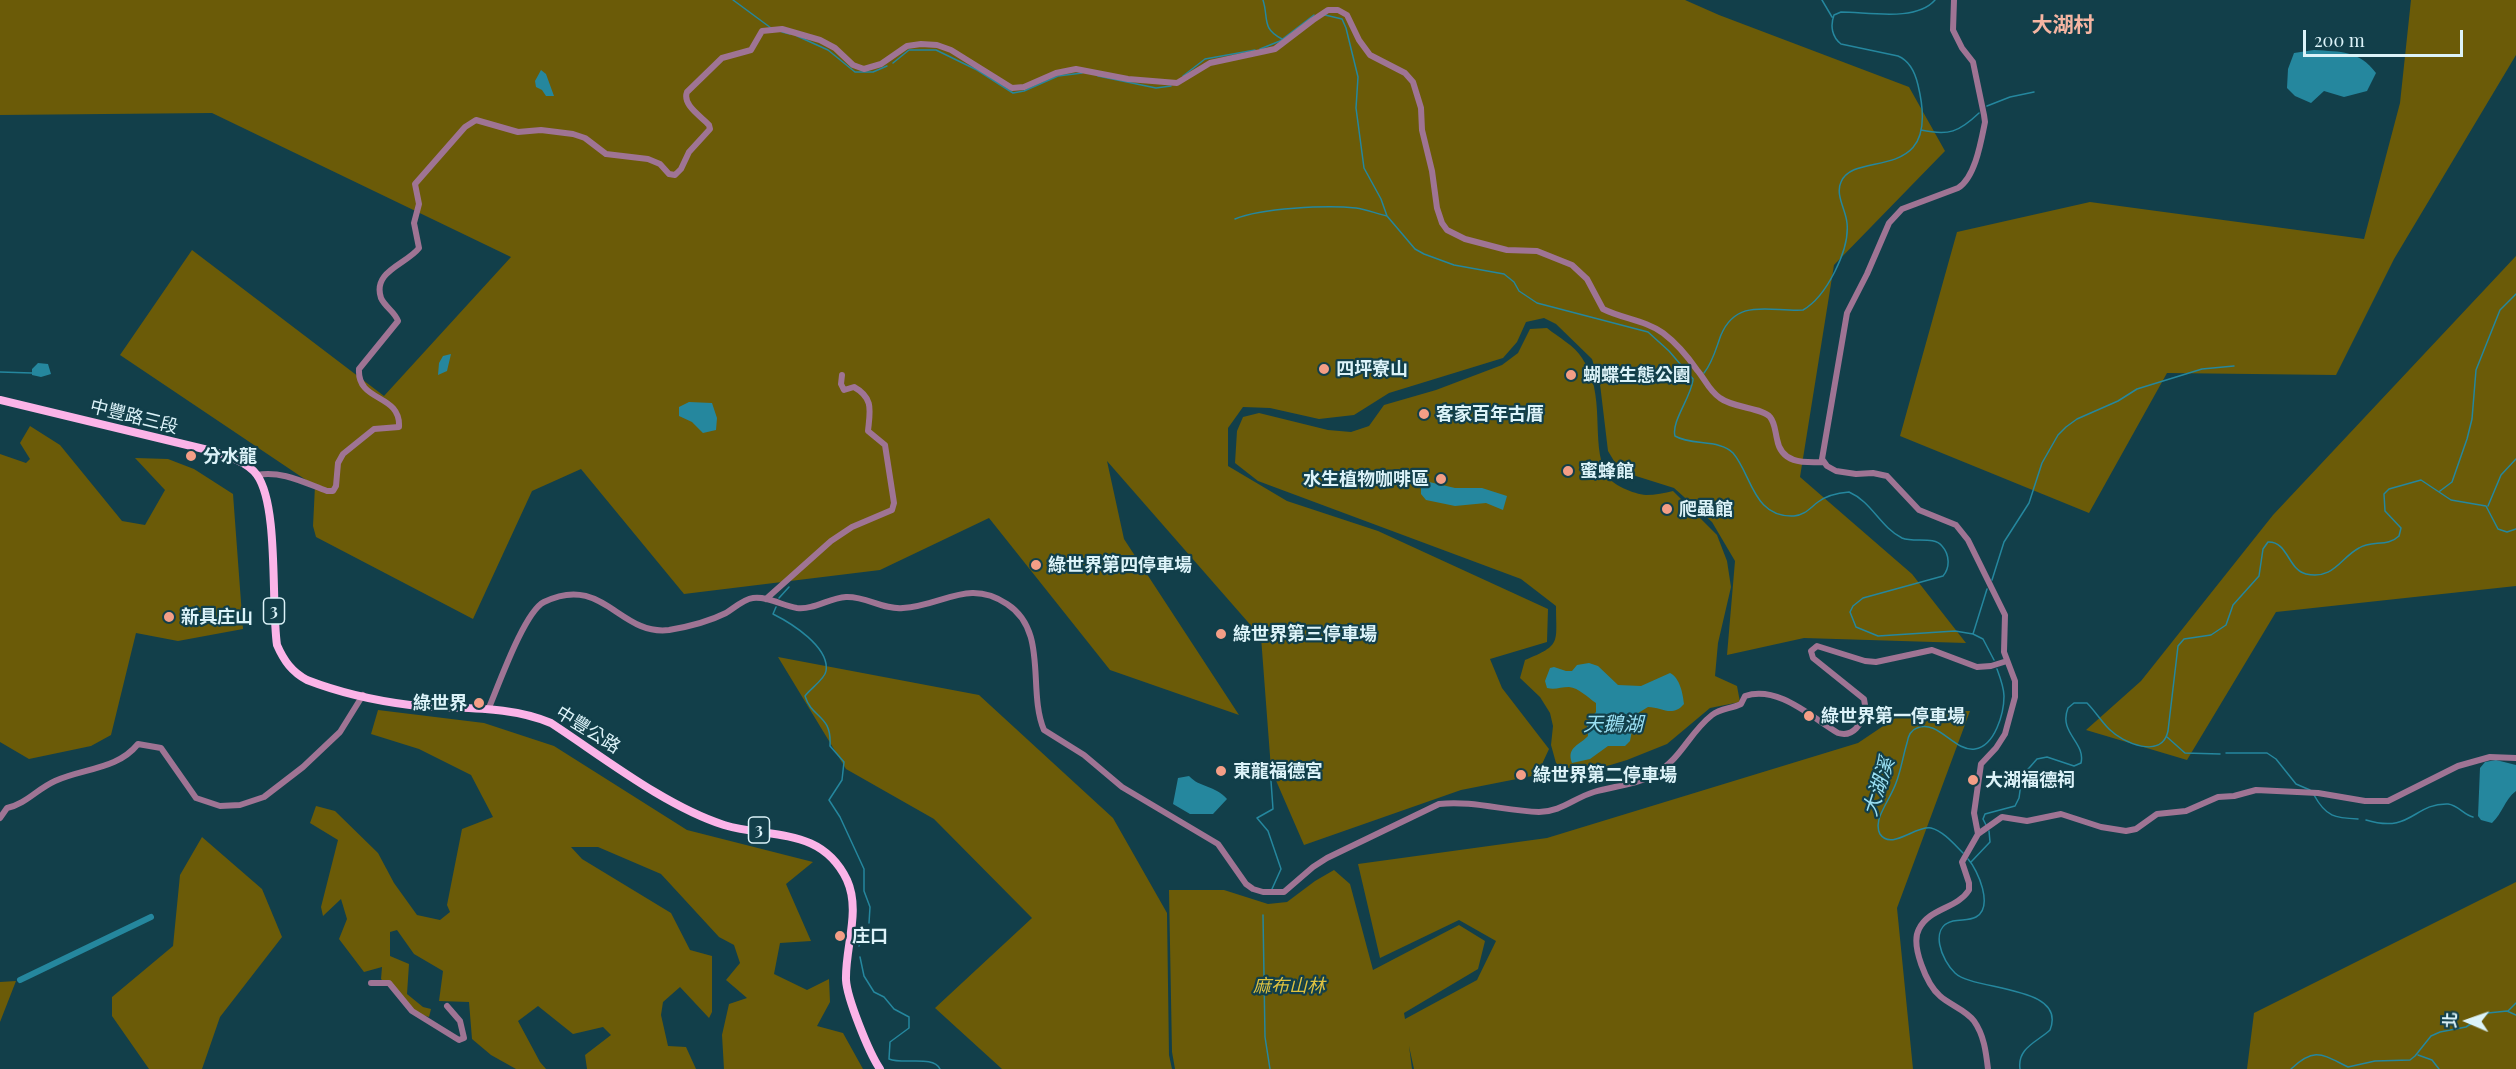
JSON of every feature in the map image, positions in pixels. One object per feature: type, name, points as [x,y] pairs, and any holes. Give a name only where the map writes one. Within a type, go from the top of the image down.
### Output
[{"type":"main road","name":"中豐路三段","points":[[0,400],[208,450],[230,457],[257,474]]},
{"type":"main road","name":"中豐公路","points":[[257,474],[268,505],[276,634],[281,654],[292,670],[307,680],[409,704],[531,715],[551,723],[687,810],[725,825],[799,838],[812,844],[829,857],[848,882],[852,905],[847,959],[848,992],[880,1069]]},
{"type":"street","points":[[1823,462],[1822,453],[1847,313],[1889,223],[1902,209],[1958,188],[1964,184],[1972,171],[1983,129],[1984,115],[1973,62],[1962,48],[1953,30],[1953,0]]},
{"type":"street","points":[[257,474],[282,475],[333,491],[336,486],[338,462],[343,454],[374,429],[399,427],[391,405],[363,388],[360,369],[398,321],[380,296],[381,283],[389,271],[418,250],[414,223],[419,204],[415,184],[465,127],[476,120],[518,132],[541,130],[573,134],[590,141],[606,154],[648,159],[660,164],[669,174],[675,175],[681,169],[689,152],[710,129],[706,121],[687,103],[685,97],[687,92],[722,57],[752,50],[760,34],[766,30],[791,30],[820,40],[835,48],[853,65],[864,69],[881,64],[907,46],[928,45],[951,50],[1012,88],[1024,87],[1056,73],[1076,69],[1128,79],[1177,83],[1210,63],[1275,49],[1328,10],[1343,11],[1351,20],[1359,40],[1370,55],[1405,74],[1413,82],[1421,108],[1422,130],[1432,171],[1439,217],[1448,230],[1465,239],[1508,250],[1536,251],[1572,265],[1587,279],[1604,309],[1654,327],[1665,335],[1718,397],[1730,405],[1763,412],[1769,416],[1774,424],[1780,451],[1785,457],[1791,460],[1823,462],[1836,471],[1846,473],[1874,473],[1887,476],[1919,510],[1945,519],[1962,531],[2005,615],[2003,644],[2015,681],[2015,697],[2005,734],[1996,748],[1983,760],[1979,770],[1974,818],[1978,834]]},
{"type":"street","points":[[766,599],[831,541],[852,526],[892,510],[894,503],[885,457],[885,444],[868,431],[871,404],[865,393],[854,387],[844,390],[841,384],[842,375]]},
{"type":"street","points":[[488,710],[525,624],[541,604],[557,597],[571,594],[598,599],[643,628],[661,630],[723,614],[750,598],[766,599],[797,608],[818,605],[844,597],[856,597],[902,609],[955,594],[985,593],[1007,604],[1024,620],[1033,644],[1037,707],[1044,730],[1084,755],[1122,788],[1218,844],[1246,884],[1263,892],[1284,892],[1327,858],[1439,804],[1450,803],[1520,811],[1557,810],[1580,797],[1646,778],[1672,763],[1699,727],[1711,716],[1721,709],[1741,704],[1745,696],[1763,692],[1776,696],[1838,733],[1845,735],[1853,732],[1866,711],[1864,699],[1860,693],[1813,658],[1811,651],[1817,646],[1865,661],[1876,662],[1932,650],[1977,667],[2007,662]]},
{"type":"street","points":[[0,818],[7,808],[20,805],[54,781],[128,756],[138,744],[161,748],[196,798],[220,806],[240,805],[264,797],[303,767],[340,732],[363,695]]},
{"type":"street","points":[[1988,1069],[1985,1047],[1975,1022],[1936,992],[1916,948],[1917,932],[1926,919],[1961,899],[1969,890],[1969,883],[1962,865],[1966,855],[1978,834],[2001,817],[2027,821],[2058,814],[2101,827],[2132,831],[2157,814],[2184,811],[2218,797],[2234,796],[2256,790],[2318,793],[2365,801],[2388,801],[2458,766],[2490,757],[2516,758]]},
{"type":"street","points":[[371,983],[389,983],[412,1011],[459,1040],[464,1038],[460,1022],[447,1006]]},
{"type":"green space","points":[[0,0],[1685,0],[1909,87],[1945,151],[1834,265],[1800,477],[1912,574],[1966,643],[1804,638],[1727,655],[1735,561],[1712,522],[1674,488],[1620,471],[1608,451],[1600,384],[1592,359],[1556,324],[1544,318],[1526,322],[1517,342],[1503,358],[1389,393],[1354,415],[1319,419],[1270,408],[1243,407],[1228,428],[1228,466],[1287,501],[1378,531],[1548,609],[1547,642],[1490,659],[1502,688],[1549,749],[1537,775],[1461,790],[1304,845],[1271,769],[1261,637],[1107,461],[1124,539],[1239,715],[1110,670],[989,518],[880,570],[684,594],[581,469],[532,491],[473,619],[316,537],[313,526],[315,486],[120,355],[192,250],[384,396],[511,257],[212,113],[0,115]]},
{"type":"green space","points":[[2411,0],[2516,0],[2516,55],[2394,259],[2336,375],[2167,373],[2089,513],[1900,436],[1957,232],[2090,202],[2364,239],[2400,103]]},
{"type":"green space","points":[[2516,256],[2516,586],[2276,612],[2187,760],[2086,730],[2141,681],[2273,515]]},
{"type":"green space","points":[[1547,328],[1575,350],[1590,372],[1596,402],[1601,461],[1606,474],[1613,482],[1629,491],[1653,495],[1673,491],[1717,535],[1727,561],[1731,587],[1718,643],[1715,676],[1737,686],[1740,702],[1710,708],[1667,744],[1627,760],[1584,773],[1567,772],[1556,763],[1551,745],[1553,726],[1550,713],[1540,697],[1520,678],[1525,660],[1545,650],[1554,641],[1556,606],[1521,579],[1258,481],[1235,463],[1237,431],[1243,417],[1259,413],[1328,430],[1351,432],[1369,426],[1384,405],[1436,390],[1502,365],[1518,353],[1530,329]]},
{"type":"green space","points":[[30,426],[60,445],[122,521],[145,525],[165,490],[135,458],[168,459],[194,469],[233,494],[243,629],[178,641],[136,633],[111,735],[91,746],[29,759],[0,742],[0,454],[26,463],[30,459],[20,443]]},
{"type":"green space","points":[[778,657],[979,695],[1113,818],[1167,913],[1169,1055],[1172,1069],[1002,1069],[935,1008],[1032,918],[934,819],[846,769]]},
{"type":"green space","points":[[378,710],[484,723],[554,746],[687,830],[813,862],[786,884],[811,941],[780,943],[774,974],[807,990],[829,979],[830,1002],[817,1026],[843,1033],[863,1069],[724,1069],[722,1035],[729,1004],[747,998],[726,980],[740,963],[734,945],[719,937],[661,874],[598,847],[571,847],[582,859],[671,913],[690,950],[712,956],[712,1012],[709,1018],[680,987],[663,1002],[661,1015],[668,1046],[686,1047],[696,1069],[587,1069],[585,1055],[611,1035],[603,1027],[573,1034],[538,1006],[518,1021],[546,1069],[516,1069],[491,1055],[472,1039],[469,1002],[439,1001],[443,971],[414,954],[397,930],[390,932],[390,956],[409,964],[407,994],[423,1007],[431,1009],[429,1017],[413,1012],[381,979],[382,967],[364,972],[339,939],[347,919],[341,899],[323,916],[321,907],[338,840],[310,823],[316,806],[335,811],[378,853],[394,883],[417,915],[440,920],[450,912],[447,905],[462,829],[493,817],[471,775],[419,749],[371,734]]},
{"type":"green space","name":"麻布山林","points":[[1970,711],[1897,908],[1913,1069],[1414,1069],[1409,1046],[1412,1069],[1175,1069],[1172,1052],[1169,890],[1224,890],[1268,904],[1287,902],[1334,870],[1350,884],[1373,970],[1459,925],[1485,941],[1478,969],[1404,1013],[1405,1019],[1477,980],[1496,941],[1459,920],[1380,958],[1358,864],[1547,838],[1858,743],[1904,712]]},
{"type":"green space","points":[[202,837],[262,889],[282,937],[220,1017],[202,1069],[149,1069],[112,1016],[112,997],[173,946],[180,875]]},
{"type":"green space","points":[[2516,882],[2516,1069],[2247,1069],[2254,1013]]},
{"type":"green space","points":[[16,981],[0,1022],[0,982]]},
{"type":"water","points":[[2314,50],[2349,54],[2370,65],[2376,73],[2367,91],[2344,97],[2324,91],[2311,103],[2295,96],[2287,88],[2288,69],[2294,53]]},
{"type":"water","points":[[541,70],[546,74],[554,96],[546,96],[536,87],[535,81]]},
{"type":"water","points":[[451,354],[447,371],[438,375],[439,363],[443,356]]},
{"type":"water","points":[[38,363],[48,364],[51,374],[41,377],[32,375],[32,369]]},
{"type":"water","points":[[689,402],[712,403],[717,418],[716,430],[703,433],[692,422],[679,416],[679,407]]},
{"type":"water","points":[[1425,481],[1455,488],[1482,488],[1507,496],[1503,510],[1486,503],[1455,506],[1426,500],[1421,494],[1421,486]]},
{"type":"water","name":"天鵝湖","points":[[1589,663],[1598,666],[1618,685],[1641,686],[1670,673],[1679,682],[1684,704],[1671,711],[1648,707],[1635,715],[1630,741],[1625,746],[1608,746],[1590,759],[1572,763],[1572,750],[1588,736],[1587,723],[1596,712],[1596,703],[1573,688],[1547,688],[1545,681],[1550,668],[1572,671],[1577,665]]},
{"type":"water","points":[[2496,760],[2516,765],[2516,791],[2492,823],[2481,820],[2478,816],[2480,768],[2485,762]]},
{"type":"water","points":[[1189,776],[1198,783],[1218,791],[1227,799],[1213,814],[1190,814],[1173,804],[1178,778]]},
{"type":"waterway","points":[[733,0],[771,28]]},
{"type":"waterway","points":[[1263,0],[1268,27],[1282,39]]},
{"type":"waterway","points":[[1822,0],[1832,17]]},
{"type":"waterway","points":[[1704,373],[1712,360],[1721,335],[1736,315],[1756,309],[1803,310],[1812,304],[1835,272],[1845,246],[1847,223],[1839,192],[1841,182],[1849,172],[1894,159],[1908,152],[1918,139],[1922,117],[1918,85],[1911,67],[1898,56],[1841,44],[1833,31],[1834,15],[1841,12],[1904,13],[1927,7],[1935,0]]},
{"type":"waterway","points":[[1260,49],[1280,41],[1314,15]]},
{"type":"waterway","points":[[1325,15],[1342,19],[1346,28],[1358,77],[1356,108],[1364,168],[1381,199],[1387,216],[1415,249],[1454,265],[1504,274],[1514,282],[1519,291],[1537,303],[1648,332],[1669,351],[1693,379]]},
{"type":"waterway","points":[[782,32],[790,34]]},
{"type":"waterway","points":[[797,36],[828,50],[855,72],[873,72],[887,66]]},
{"type":"waterway","points":[[893,63],[909,50],[936,50],[977,70],[1013,93],[1024,91],[1058,76],[1082,73]]},
{"type":"waterway","points":[[1183,76],[1205,59],[1255,50]]},
{"type":"waterway","points":[[1098,76],[1156,88],[1171,86]]},
{"type":"waterway","points":[[1987,106],[2010,97],[2034,92]]},
{"type":"waterway","points":[[1921,130],[1939,133],[1953,131],[1965,125],[1979,113]]},
{"type":"waterway","points":[[1235,219],[1261,212],[1329,207],[1360,209],[1387,216]]},
{"type":"waterway","points":[[2440,491],[2452,482],[2467,439],[2472,419],[2476,370],[2500,310],[2516,294]]},
{"type":"waterway","points":[[1992,580],[2004,542],[2029,503],[2042,463],[2058,435],[2066,427],[2077,419],[2118,401],[2137,389],[2202,369],[2234,366]]},
{"type":"waterway","points":[[0,372],[32,373]]},
{"type":"waterway","name":"大湖溪","points":[[1693,380],[1678,417],[1675,436],[1689,441],[1721,446],[1733,453],[1755,494],[1770,510],[1780,515],[1794,516],[1804,513],[1825,498],[1849,492],[1864,502],[1888,528],[1902,538],[1934,541],[1947,553],[1947,569],[1943,576],[1863,598],[1853,606],[1850,612],[1856,627],[1878,636],[1955,631],[1973,634],[1983,639],[1994,660]]},
{"type":"waterway","points":[[2488,506],[2501,475],[2516,459]]},
{"type":"waterway","points":[[1987,827],[1983,819],[1985,814],[2015,806],[2019,798],[2022,776],[2037,759],[2047,757],[2074,766],[2081,763],[2080,749],[2069,731],[2066,717],[2068,708],[2074,703],[2087,703],[2109,729],[2132,743],[2150,747],[2164,740],[2168,731],[2178,646],[2184,639],[2211,635],[2226,625],[2233,605],[2259,576],[2263,549],[2268,542],[2280,546],[2300,571],[2306,574],[2323,574],[2336,567],[2359,548],[2390,541],[2399,536],[2401,528],[2385,511],[2384,494],[2389,489],[2421,480],[2451,500],[2486,506],[2498,529],[2507,532],[2516,529]]},
{"type":"waterway","points":[[779,598],[789,587]]},
{"type":"waterway","points":[[1973,634],[1987,589]]},
{"type":"waterway","points":[[776,607],[773,614],[808,637],[822,653],[826,662],[825,674],[805,696],[812,709],[825,722],[830,736],[830,746],[844,762],[842,780],[829,800],[840,817],[864,869],[864,891],[870,907],[869,923]]},
{"type":"waterway","name":"大湖溪","points":[[1963,853],[1944,835],[1931,828],[1918,830],[1897,839],[1885,838],[1879,832],[1879,820],[1896,783],[1909,736],[1915,729],[1925,726],[1932,728],[1967,749],[1982,747],[1988,742],[1997,728],[2004,703],[1997,669]]},
{"type":"waterway","points":[[2167,737],[2185,753],[2220,754]]},
{"type":"waterway","points":[[2226,753],[2267,753],[2276,759],[2296,784],[2310,790]]},
{"type":"waterway","points":[[1270,767],[1273,809],[1257,818],[1268,831],[1281,869],[1272,889]]},
{"type":"waterway","points":[[2314,795],[2323,808],[2332,815],[2358,819]]},
{"type":"waterway","points":[[2366,820],[2393,823],[2403,821],[2427,808],[2448,804],[2473,817]]},
{"type":"waterway","points":[[1971,862],[1990,842],[1989,831]]},
{"type":"waterway","name":"大湖溪","points":[[1968,859],[1980,880],[1984,905],[1976,917],[1945,924],[1939,937],[1940,945],[1946,961],[1955,973],[1965,979],[2033,997],[2045,1005],[2052,1015],[2050,1030],[2025,1051],[2020,1062],[2020,1069]]},
{"type":"waterway","points":[[1263,915],[1265,1037],[1270,1069]]},
{"type":"waterway","points":[[20,980],[151,917]]},
{"type":"waterway","points":[[859,946],[866,932]]},
{"type":"waterway","points":[[860,957],[864,976],[874,992],[884,997],[894,1009],[909,1017],[909,1028],[890,1042],[889,1059],[931,1062],[940,1069]]},
{"type":"waterway","points":[[2508,1011],[2516,1003]]},
{"type":"waterway","points":[[2291,1069],[2313,1055],[2325,1056],[2348,1067],[2375,1061],[2410,1060],[2431,1036],[2440,1032],[2466,1027],[2488,1013],[2507,1011],[2516,1015]]},
{"type":"waterway","points":[[2418,1055],[2432,1060],[2439,1069]]},
{"type":"place","name":"四坪寮山","points":[[1324,369]]},
{"type":"place","name":"蝴蝶生態公園","points":[[1571,375]]},
{"type":"place","name":"客家百年古厝","points":[[1424,414]]},
{"type":"place","name":"分水龍","points":[[191,456]]},
{"type":"place","name":"蜜蜂館","points":[[1568,471]]},
{"type":"place","name":"水生植物咖啡區","points":[[1441,479]]},
{"type":"place","name":"爬蟲館","points":[[1667,509]]},
{"type":"place","name":"綠世界第四停車場","points":[[1036,565]]},
{"type":"place","name":"新具庄山","points":[[169,617]]},
{"type":"place","name":"綠世界第三停車場","points":[[1221,634]]},
{"type":"place","name":"綠世界","points":[[479,703]]},
{"type":"place","name":"綠世界第一停車場","points":[[1809,716]]},
{"type":"place","name":"東龍福德宮","points":[[1221,771]]},
{"type":"place","name":"綠世界第二停車場","points":[[1521,775]]},
{"type":"place","name":"大湖福德祠","points":[[1973,780]]},
{"type":"place","name":"庄口","points":[[840,936]]},
{"type":"district","name":"大湖村","points":[[2063,25]]}]
